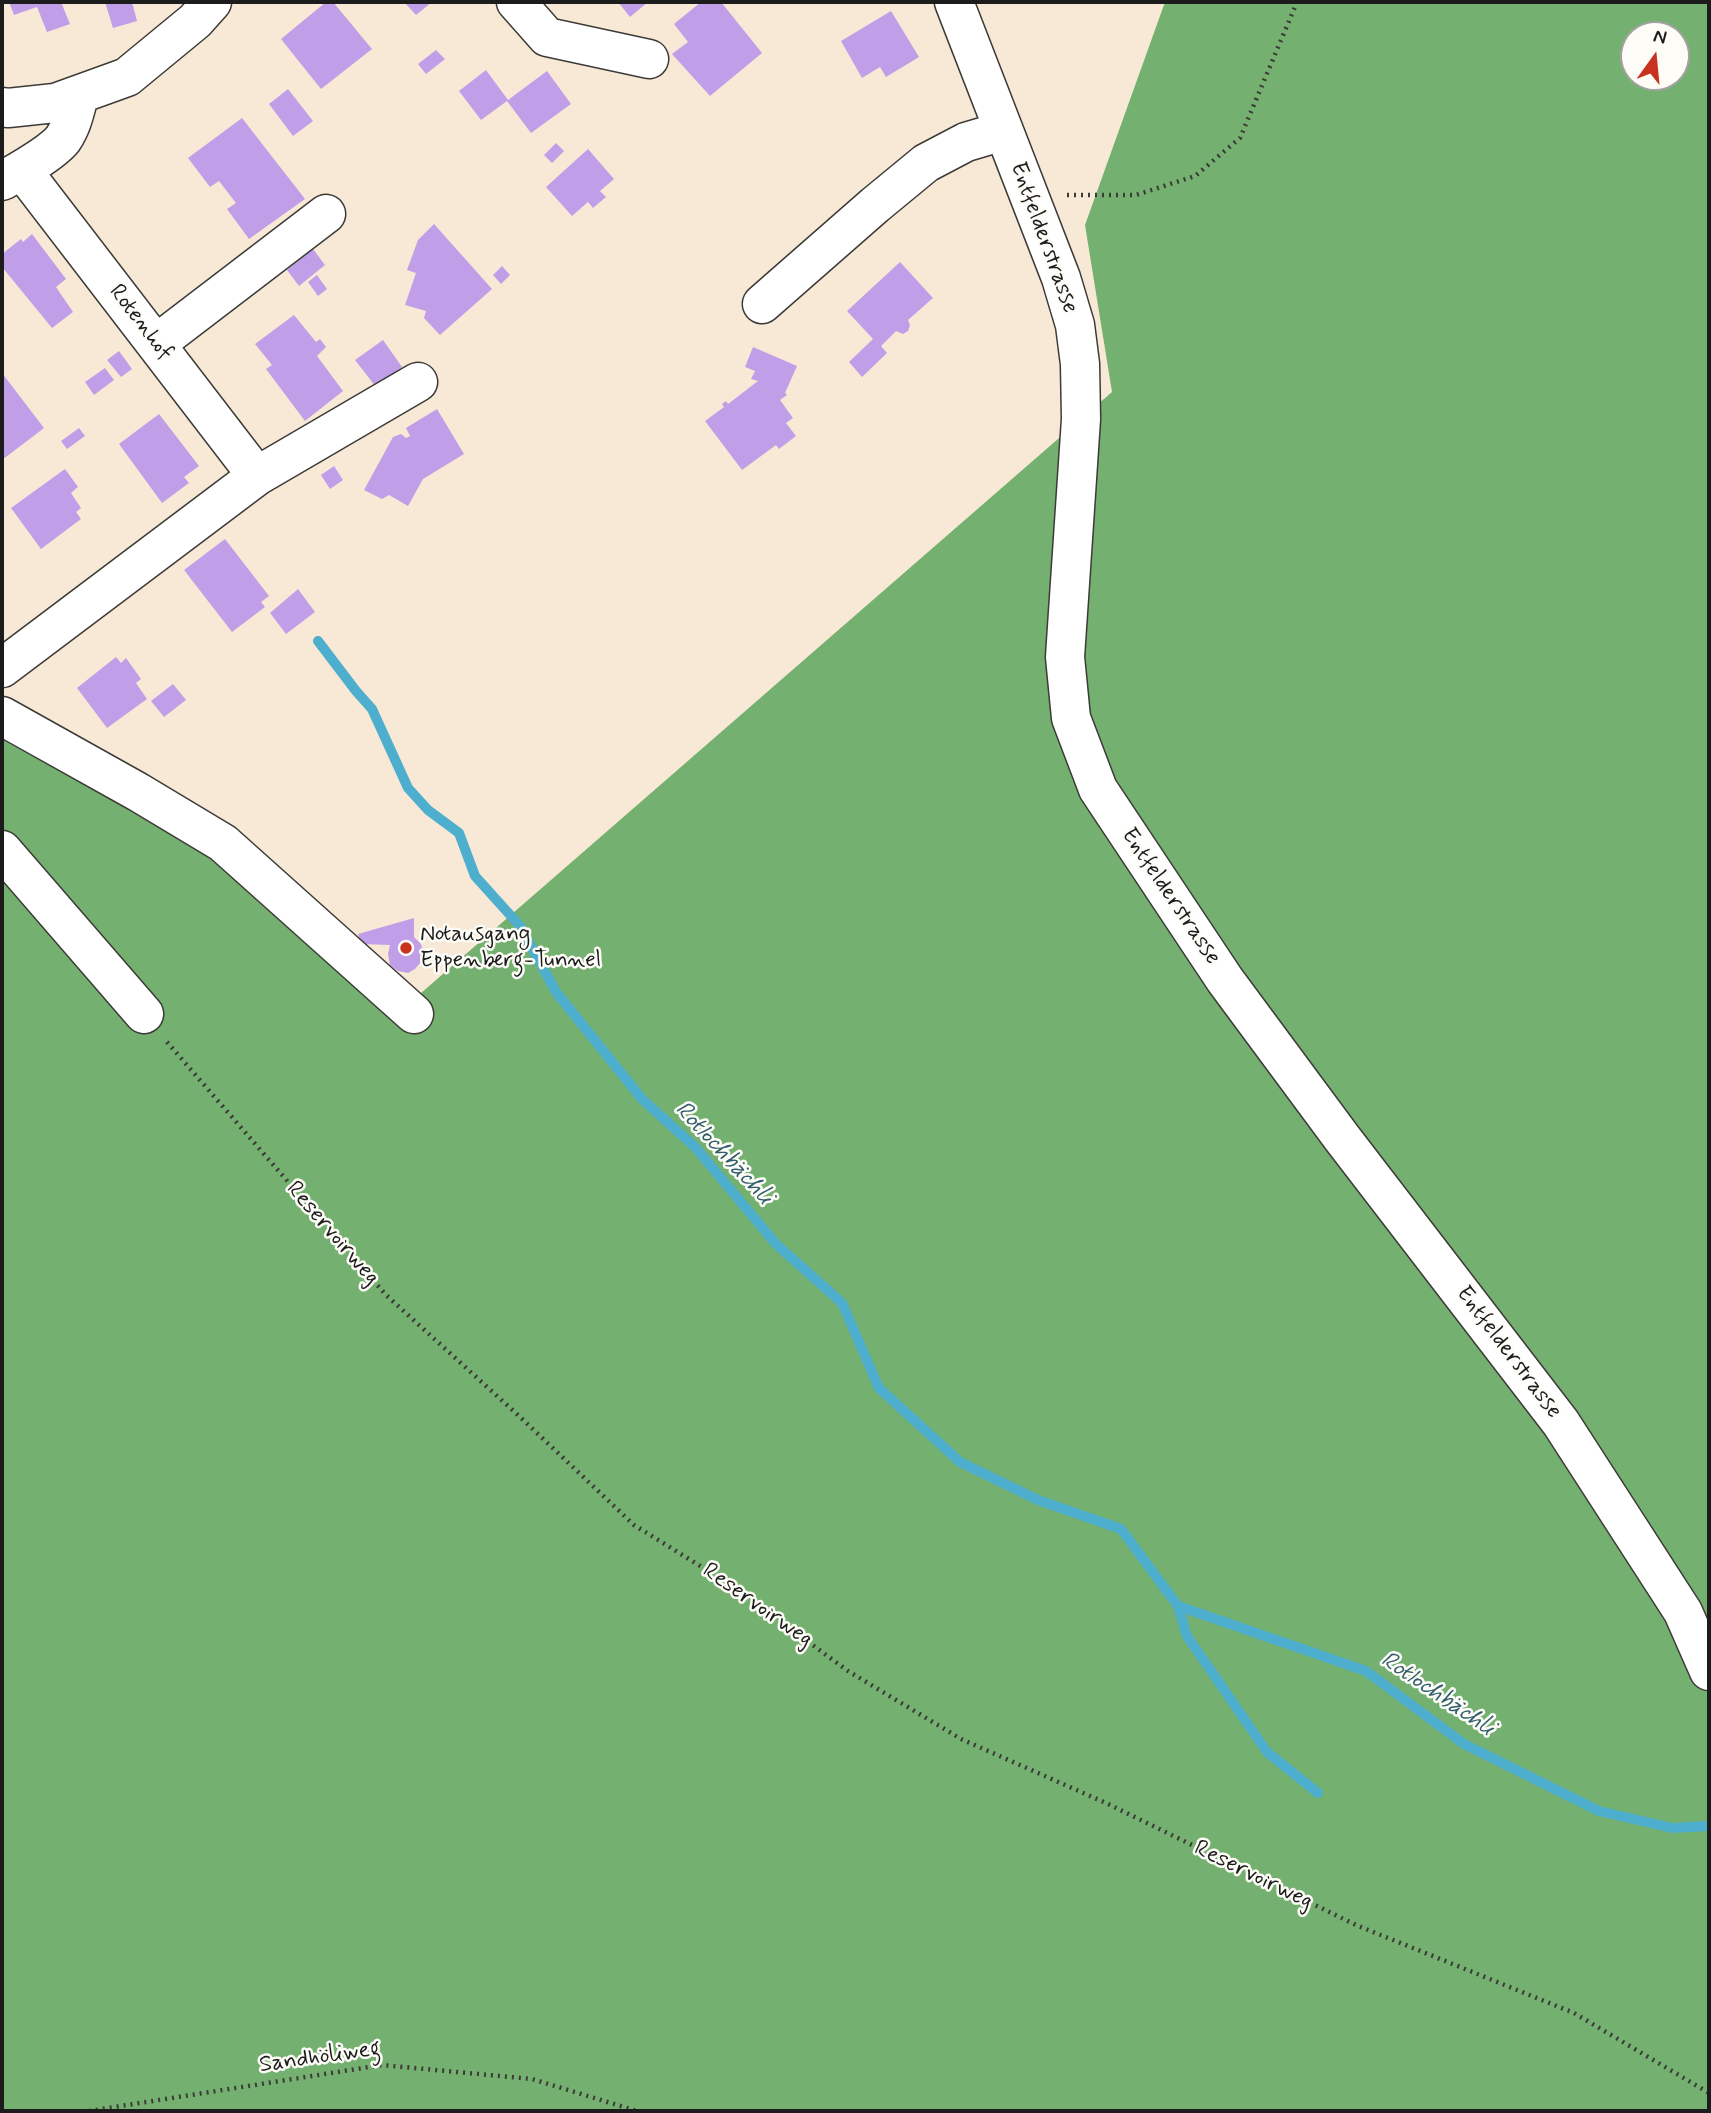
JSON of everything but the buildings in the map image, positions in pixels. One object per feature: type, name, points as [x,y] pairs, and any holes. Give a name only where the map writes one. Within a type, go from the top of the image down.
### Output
[{"type":"street","points":[[2,107],[55,103],[128,77],[195,21],[212,2]]},
{"type":"street","points":[[516,2],[547,37],[649,60]]},
{"type":"street","name":"Entfelderstrasse","points":[[954,2],[1061,278],[1075,325],[1080,364],[1081,419],[1065,657],[1071,718],[1098,789],[1225,980],[1342,1138],[1561,1423],[1683,1612],[1709,1671]]},
{"type":"street","points":[[12,176],[61,141],[72,123],[79,96]]},
{"type":"street","points":[[762,304],[926,163],[965,142],[1003,131]]},
{"type":"street","name":"Rotenhof","points":[[12,176],[156,344],[257,476]]},
{"type":"street","points":[[156,344],[326,214]]},
{"type":"street","points":[[2,668],[257,476],[418,382]]},
{"type":"street","points":[[2,716],[223,843],[306,910],[414,1014]]},
{"type":"street","points":[[2,850],[144,1014]]},
{"type":"path","points":[[1032,202],[1076,194],[1136,195],[1195,176],[1240,138],[1297,2]]},
{"type":"path","name":"Reservoirweg","points":[[144,1014],[386,1295],[634,1525],[731,1585],[848,1671],[961,1739],[1105,1803],[1356,1925],[1574,2013],[1709,2093]]},
{"type":"path","name":"Sandhöliweg","points":[[89,2111],[382,2065],[533,2079],[636,2111]]},
{"type":"green space","points":[[1165,2],[1709,2],[1709,2111],[2,2111],[2,728],[220,856],[405,1007],[1112,392],[1085,225]]},
{"type":"waterway","name":"Rotlochbächli","points":[[318,641],[372,709],[408,788],[428,810],[459,833],[475,876],[520,926],[556,992],[642,1099],[695,1147],[776,1244],[842,1303],[879,1388],[960,1462],[1038,1500],[1121,1529],[1178,1606],[1187,1636],[1267,1752],[1318,1793]]},
{"type":"waterway","name":"Rotlochbächli","points":[[1178,1606],[1366,1671],[1464,1744],[1599,1811],[1672,1828],[1709,1826]]},
{"type":"place","name":"Notausgang Eppenberg-Tunnel","points":[[406,948]]}]
